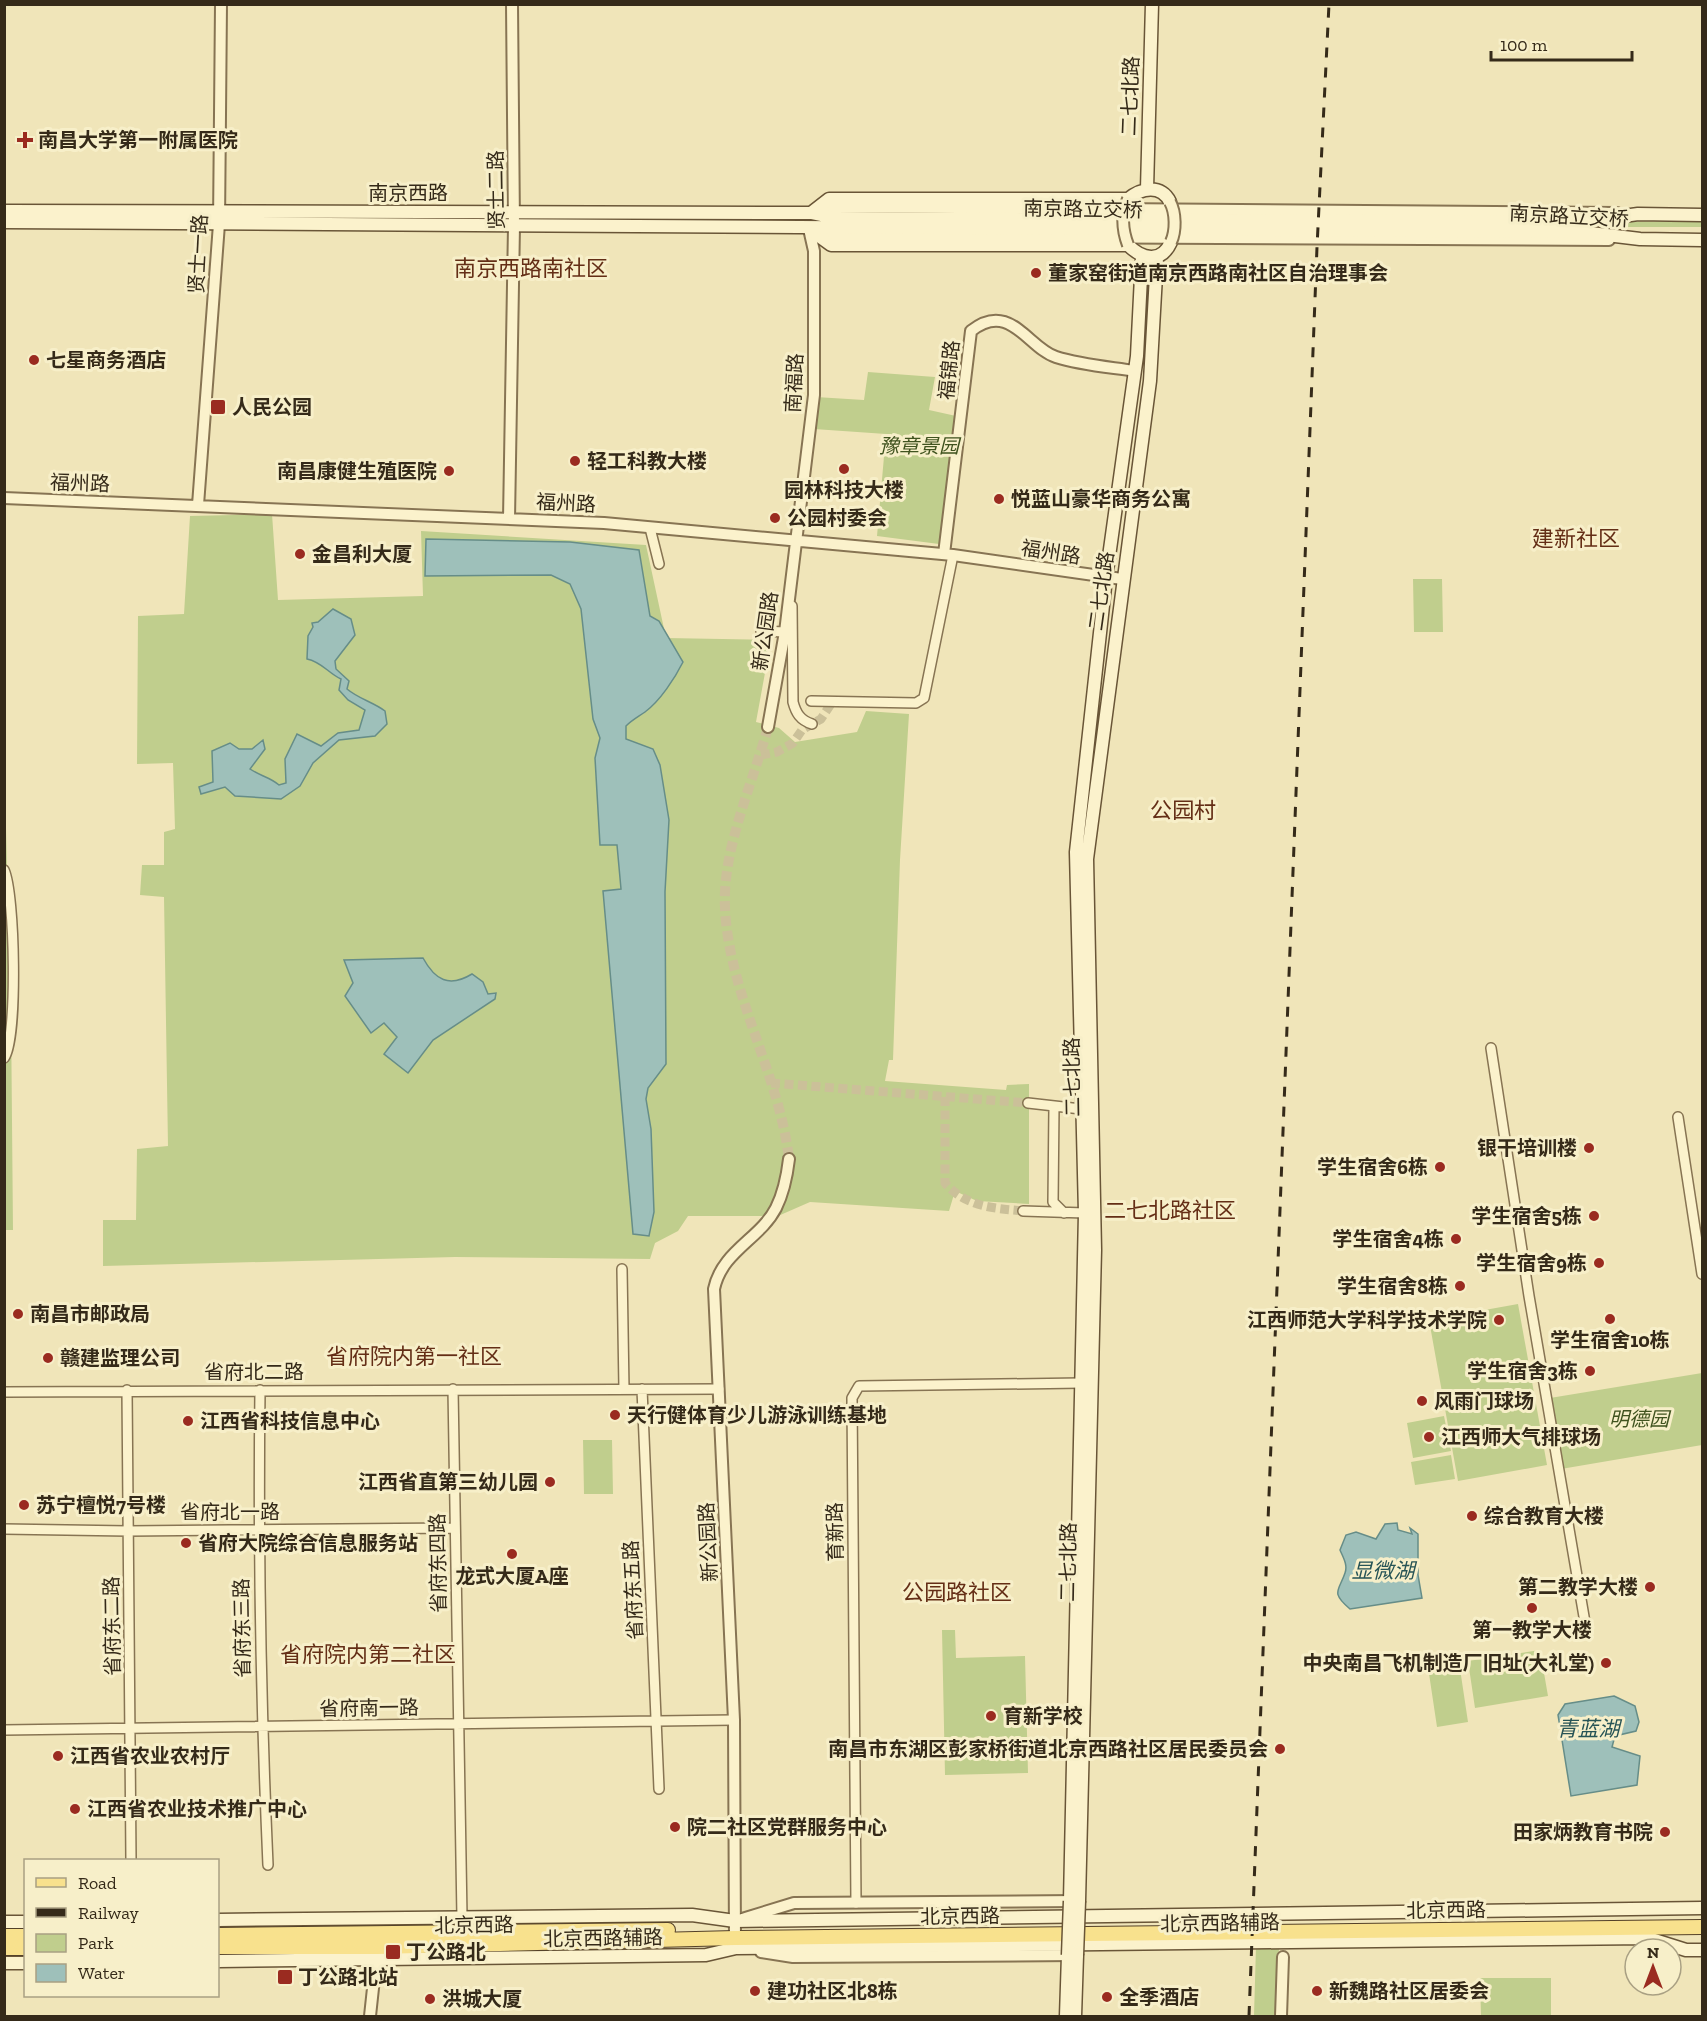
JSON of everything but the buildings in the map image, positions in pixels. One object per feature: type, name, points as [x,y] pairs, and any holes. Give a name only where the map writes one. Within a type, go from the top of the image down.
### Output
[{"type":"main road","name":"二七北路","points":[[1147,189],[1152,4]]},
{"type":"main road","points":[[811,213],[830,198],[1128,200],[1137,191],[1147,189],[1160,191],[1170,202]]},
{"type":"main road","name":"南京西路","points":[[4,211],[514,226],[809,229]]},
{"type":"main road","name":"南京西路","points":[[4,222],[514,213],[811,213]]},
{"type":"main road","name":"南京路立交桥","points":[[811,213],[835,218],[1568,222],[1638,214],[1702,215]]},
{"type":"main road","name":"南京路立交桥","points":[[809,229],[835,226],[1570,232],[1640,239],[1702,240]]},
{"type":"main road","points":[[809,229],[831,245],[1128,245],[1142,257],[1157,258],[1168,249],[1171,242]]},
{"type":"main road","name":"二七北路","points":[[1075,1900],[1085,1213],[1076,852],[1106,578],[1135,371],[1142,257]]},
{"type":"main road","name":"二七北路","points":[[1075,1900],[1095,1250],[1087,859],[1122,579],[1150,381],[1157,258]]},
{"type":"main road","points":[[1075,1900],[1073,1955],[1075,2016]]},
{"type":"main road","name":"北京西路辅路","points":[[735,1934],[1702,1908]]},
{"type":"main road","name":"北京西路辅路","points":[[219,1920],[692,1915],[735,1934],[1648,1938],[1686,1950],[1702,1950]]},
{"type":"main road","name":"北京西路","points":[[219,1947],[377,1947],[735,1934],[1702,1918]]},
{"type":"main road","points":[[4,1922],[24,1922]]},
{"type":"main road","name":"北京西路","points":[[735,1934],[1702,1926]]},
{"type":"main road","name":"北京西路","points":[[219,1935],[377,1947]]},
{"type":"main road","points":[[4,1936],[24,1936]]},
{"type":"main road","points":[[219,1961],[377,1947]]},
{"type":"main road","points":[[4,1948],[24,1948]]},
{"type":"main road","points":[[1066,2016],[1073,1955]]},
{"type":"main road","points":[[4,1963],[24,1963]]},
{"type":"street","name":"贤士一路","points":[[198,505],[219,218],[221,4]]},
{"type":"street","name":"贤士二路","points":[[509,519],[514,226],[512,4]]},
{"type":"street","points":[[1128,200],[1123,209],[1123,232],[1128,245]]},
{"type":"street","points":[[1170,202],[1174,210],[1174,236],[1171,242]]},
{"type":"street","name":"南福路","points":[[794,539],[814,395],[814,251],[809,229]]},
{"type":"street","name":"福锦路","points":[[811,701],[916,703],[924,698],[948,555],[971,331],[984,322],[1008,324],[1026,334],[1054,357],[1135,371]]},
{"type":"street","name":"福州路","points":[[4,498],[509,519],[650,528],[794,539],[948,555],[1122,579]]},
{"type":"street","points":[[650,528],[659,564]]},
{"type":"street","name":"新公园路","points":[[768,727],[784,632],[794,539]]},
{"type":"street","points":[[791,570],[793,702],[796,713],[804,722],[812,724]]},
{"type":"street","points":[[760,631],[784,632]]},
{"type":"street","points":[[4,870],[12,910],[13,1024],[6,1056]]},
{"type":"street","points":[[1491,1048],[1531,1307],[1587,1634]]},
{"type":"street","points":[[1028,1103],[1082,1109]]},
{"type":"street","points":[[1054,1106],[1053,1202],[1064,1213]]},
{"type":"street","points":[[1678,1117],[1702,1274]]},
{"type":"street","name":"新公园路","points":[[735,1934],[734,1720],[714,1289],[726,1262],[775,1210],[787,1180],[789,1159]]},
{"type":"street","points":[[1023,1211],[1085,1213]]},
{"type":"street","points":[[622,1269],[624,1389]]},
{"type":"street","name":"育新路","points":[[856,1903],[852,1398],[859,1386],[1082,1383]]},
{"type":"street","name":"省府东四路","points":[[453,1389],[462,1917]]},
{"type":"street","name":"省府东五路","points":[[642,1389],[659,1789]]},
{"type":"street","name":"省府北二路","points":[[4,1392],[719,1389]]},
{"type":"street","name":"省府东二路","points":[[127,1390],[131,1859]]},
{"type":"street","name":"省府东三路","points":[[260,1390],[258,1530],[262,1727],[268,1865]]},
{"type":"street","name":"省府北一路","points":[[4,1528],[128,1531],[455,1528]]},
{"type":"street","name":"省府南一路","points":[[4,1730],[734,1720]]},
{"type":"street","name":"北京西路辅路","points":[[735,1934],[794,1903],[1075,1900]]},
{"type":"street","points":[[369,2016],[377,1947],[377,1918]]},
{"type":"street","name":"北京西路辅路","points":[[735,1934],[794,1957],[1073,1955]]},
{"type":"street","points":[[1281,2016],[1283,1957]]},
{"type":"green space","points":[[1702,221],[1702,227],[1614,227],[1614,222]]},
{"type":"green space","name":"豫章景园","points":[[868,372],[935,377],[929,410],[956,416],[939,544],[877,536],[886,434],[814,429],[816,397],[864,400]]},
{"type":"green space","points":[[272,514],[278,600],[423,596],[421,531],[646,545],[666,638],[771,640],[756,722],[779,728],[795,742],[857,732],[866,711],[909,714],[900,860],[893,1060],[889,1060],[885,1081],[1006,1090],[1007,1085],[1029,1084],[1029,1204],[977,1201],[955,1191],[949,1211],[810,1202],[778,1216],[688,1216],[678,1231],[655,1243],[650,1259],[455,1257],[103,1266],[103,1220],[136,1220],[137,1149],[168,1146],[164,897],[140,895],[142,865],[164,865],[164,832],[175,829],[173,763],[137,764],[138,616],[184,614],[190,516]]},
{"type":"green space","points":[[1413,579],[1442,579],[1443,632],[1414,632]]},
{"type":"green space","points":[[4,755],[11,1010],[13,1230],[5,1230]]},
{"type":"green space","points":[[1518,1304],[1547,1465],[1458,1481],[1429,1320]]},
{"type":"green space","name":"明德园","points":[[1702,1373],[1702,1445],[1561,1469],[1550,1398]]},
{"type":"green space","name":"江西师大气排球场","points":[[1444,1416],[1451,1451],[1413,1458],[1407,1423]]},
{"type":"green space","points":[[583,1440],[612,1440],[613,1494],[584,1494]]},
{"type":"green space","points":[[1451,1455],[1455,1479],[1415,1485],[1411,1462]]},
{"type":"green space","points":[[942,1630],[955,1630],[956,1658],[1025,1656],[1028,1773],[945,1775]]},
{"type":"green space","points":[[1540,1650],[1548,1696],[1475,1708],[1468,1661]]},
{"type":"green space","points":[[1459,1662],[1468,1722],[1437,1727],[1428,1667]]},
{"type":"green space","points":[[1256,1946],[1279,1947],[1277,2016],[1254,2016]]},
{"type":"green space","points":[[1480,1978],[1551,1978],[1551,2016],[1481,2016]]},
{"type":"water","points":[[426,539],[570,542],[639,550],[650,616],[659,621],[683,662],[662,696],[626,726],[626,739],[653,749],[660,765],[669,820],[665,892],[666,1064],[648,1088],[646,1099],[651,1129],[654,1212],[649,1236],[633,1234],[603,891],[621,889],[617,845],[600,845],[595,758],[600,738],[593,719],[581,609],[570,584],[551,575],[425,576]]},
{"type":"water","points":[[333,609],[351,619],[355,635],[335,661],[336,669],[349,681],[347,689],[385,711],[387,724],[375,736],[339,740],[313,763],[300,786],[281,799],[235,796],[225,787],[201,794],[199,787],[213,782],[212,751],[230,743],[239,749],[252,749],[263,740],[265,749],[250,769],[279,785],[286,783],[285,759],[297,734],[321,746],[338,733],[359,730],[365,710],[348,700],[339,690],[341,679],[307,659],[308,636],[313,627],[312,623],[318,622]]},
{"type":"water","points":[[423,958],[432,972],[443,979],[456,981],[472,974],[483,982],[488,994],[496,993],[495,999],[433,1040],[408,1073],[384,1054],[397,1037],[384,1023],[371,1033],[345,996],[353,983],[344,960]]},
{"type":"water","name":"显微湖","points":[[1397,1523],[1398,1530],[1412,1534],[1410,1528],[1418,1534],[1418,1575],[1422,1598],[1350,1609],[1338,1595],[1346,1570],[1340,1550],[1346,1535],[1356,1532],[1376,1539],[1385,1524]]},
{"type":"water","name":"青蓝湖","points":[[1614,1696],[1635,1706],[1639,1722],[1636,1731],[1615,1736],[1612,1747],[1640,1756],[1637,1785],[1571,1796],[1558,1715],[1565,1704]]},
{"type":"tunnel","points":[[761,755],[777,752],[793,743],[802,730],[821,719],[833,701]]},
{"type":"tunnel","points":[[768,727],[733,840],[725,886],[725,908],[728,940],[735,972],[784,1127],[789,1159]]},
{"type":"tunnel","points":[[771,1083],[1028,1103]]},
{"type":"tunnel","points":[[945,1097],[945,1183],[971,1202],[1023,1211]]},
{"type":"railway","points":[[1249,2016],[1317,247],[1329,4]]},
{"type":"place","name":"南昌大学第一附属医院","points":[[25,140]]},
{"type":"place","name":"董家窑街道南京西路南社区自治理事会","points":[[1036,273]]},
{"type":"place","name":"七星商务酒店","points":[[34,360]]},
{"type":"place","name":"人民公园","points":[[218,407]]},
{"type":"place","name":"轻工科教大楼","points":[[575,461]]},
{"type":"place","name":"园林科技大楼","points":[[844,469]]},
{"type":"place","name":"南昌康健生殖医院","points":[[449,471]]},
{"type":"place","name":"悦蓝山豪华商务公寓","points":[[999,499]]},
{"type":"place","name":"公园村委会","points":[[775,518]]},
{"type":"place","name":"金昌利大厦","points":[[300,554]]},
{"type":"place","name":"银干培训楼","points":[[1589,1148]]},
{"type":"place","name":"学生宿舍6栋","points":[[1440,1167]]},
{"type":"place","name":"学生宿舍5栋","points":[[1594,1216]]},
{"type":"place","name":"学生宿舍4栋","points":[[1456,1239]]},
{"type":"place","name":"学生宿舍9栋","points":[[1599,1263]]},
{"type":"place","name":"学生宿舍8栋","points":[[1460,1286]]},
{"type":"place","name":"南昌市邮政局","points":[[18,1314]]},
{"type":"place","name":"学生宿舍10栋","points":[[1610,1319]]},
{"type":"place","name":"江西师范大学科学技术学院","points":[[1499,1320]]},
{"type":"place","name":"赣建监理公司","points":[[48,1358]]},
{"type":"place","name":"学生宿舍3栋","points":[[1590,1371]]},
{"type":"place","name":"风雨门球场","points":[[1422,1401]]},
{"type":"place","name":"天行健体育少儿游泳训练基地","points":[[615,1415]]},
{"type":"place","name":"江西省科技信息中心","points":[[188,1421]]},
{"type":"place","name":"江西师大气排球场","points":[[1429,1437]]},
{"type":"place","name":"江西省直第三幼儿园","points":[[550,1482]]},
{"type":"place","name":"苏宁檀悦7号楼","points":[[24,1505]]},
{"type":"place","name":"综合教育大楼","points":[[1472,1516]]},
{"type":"place","name":"省府大院综合信息服务站","points":[[186,1543]]},
{"type":"place","name":"龙式大厦A座","points":[[512,1554]]},
{"type":"place","name":"第二教学大楼","points":[[1650,1587]]},
{"type":"place","name":"第一教学大楼","points":[[1532,1608]]},
{"type":"place","name":"中央南昌飞机制造厂旧址(大礼堂)","points":[[1606,1663]]},
{"type":"place","name":"育新学校","points":[[991,1716]]},
{"type":"place","name":"南昌市东湖区彭家桥街道北京西路社区居民委员会","points":[[1280,1749]]},
{"type":"place","name":"江西省农业农村厅","points":[[58,1756]]},
{"type":"place","name":"江西省农业技术推广中心","points":[[75,1809]]},
{"type":"place","name":"院二社区党群服务中心","points":[[675,1827]]},
{"type":"place","name":"田家炳教育书院","points":[[1665,1832]]},
{"type":"place","name":"丁公路北","points":[[393,1952]]},
{"type":"place","name":"丁公路北站","points":[[285,1977]]},
{"type":"place","name":"建功社区北8栋","points":[[755,1991]]},
{"type":"place","name":"新魏路社区居委会","points":[[1317,1991]]},
{"type":"place","name":"全季酒店","points":[[1107,1997]]},
{"type":"place","name":"洪城大厦","points":[[430,1999]]},
{"type":"district","name":"南京西路南社区","points":[[531,268]]},
{"type":"district","name":"建新社区","points":[[1576,538]]},
{"type":"district","name":"公园村","points":[[1183,810]]},
{"type":"district","name":"二七北路社区","points":[[1170,1210]]},
{"type":"district","name":"省府院内第一社区","points":[[414,1356]]},
{"type":"district","name":"公园路社区","points":[[957,1592]]},
{"type":"district","name":"省府院内第二社区","points":[[368,1654]]}]
